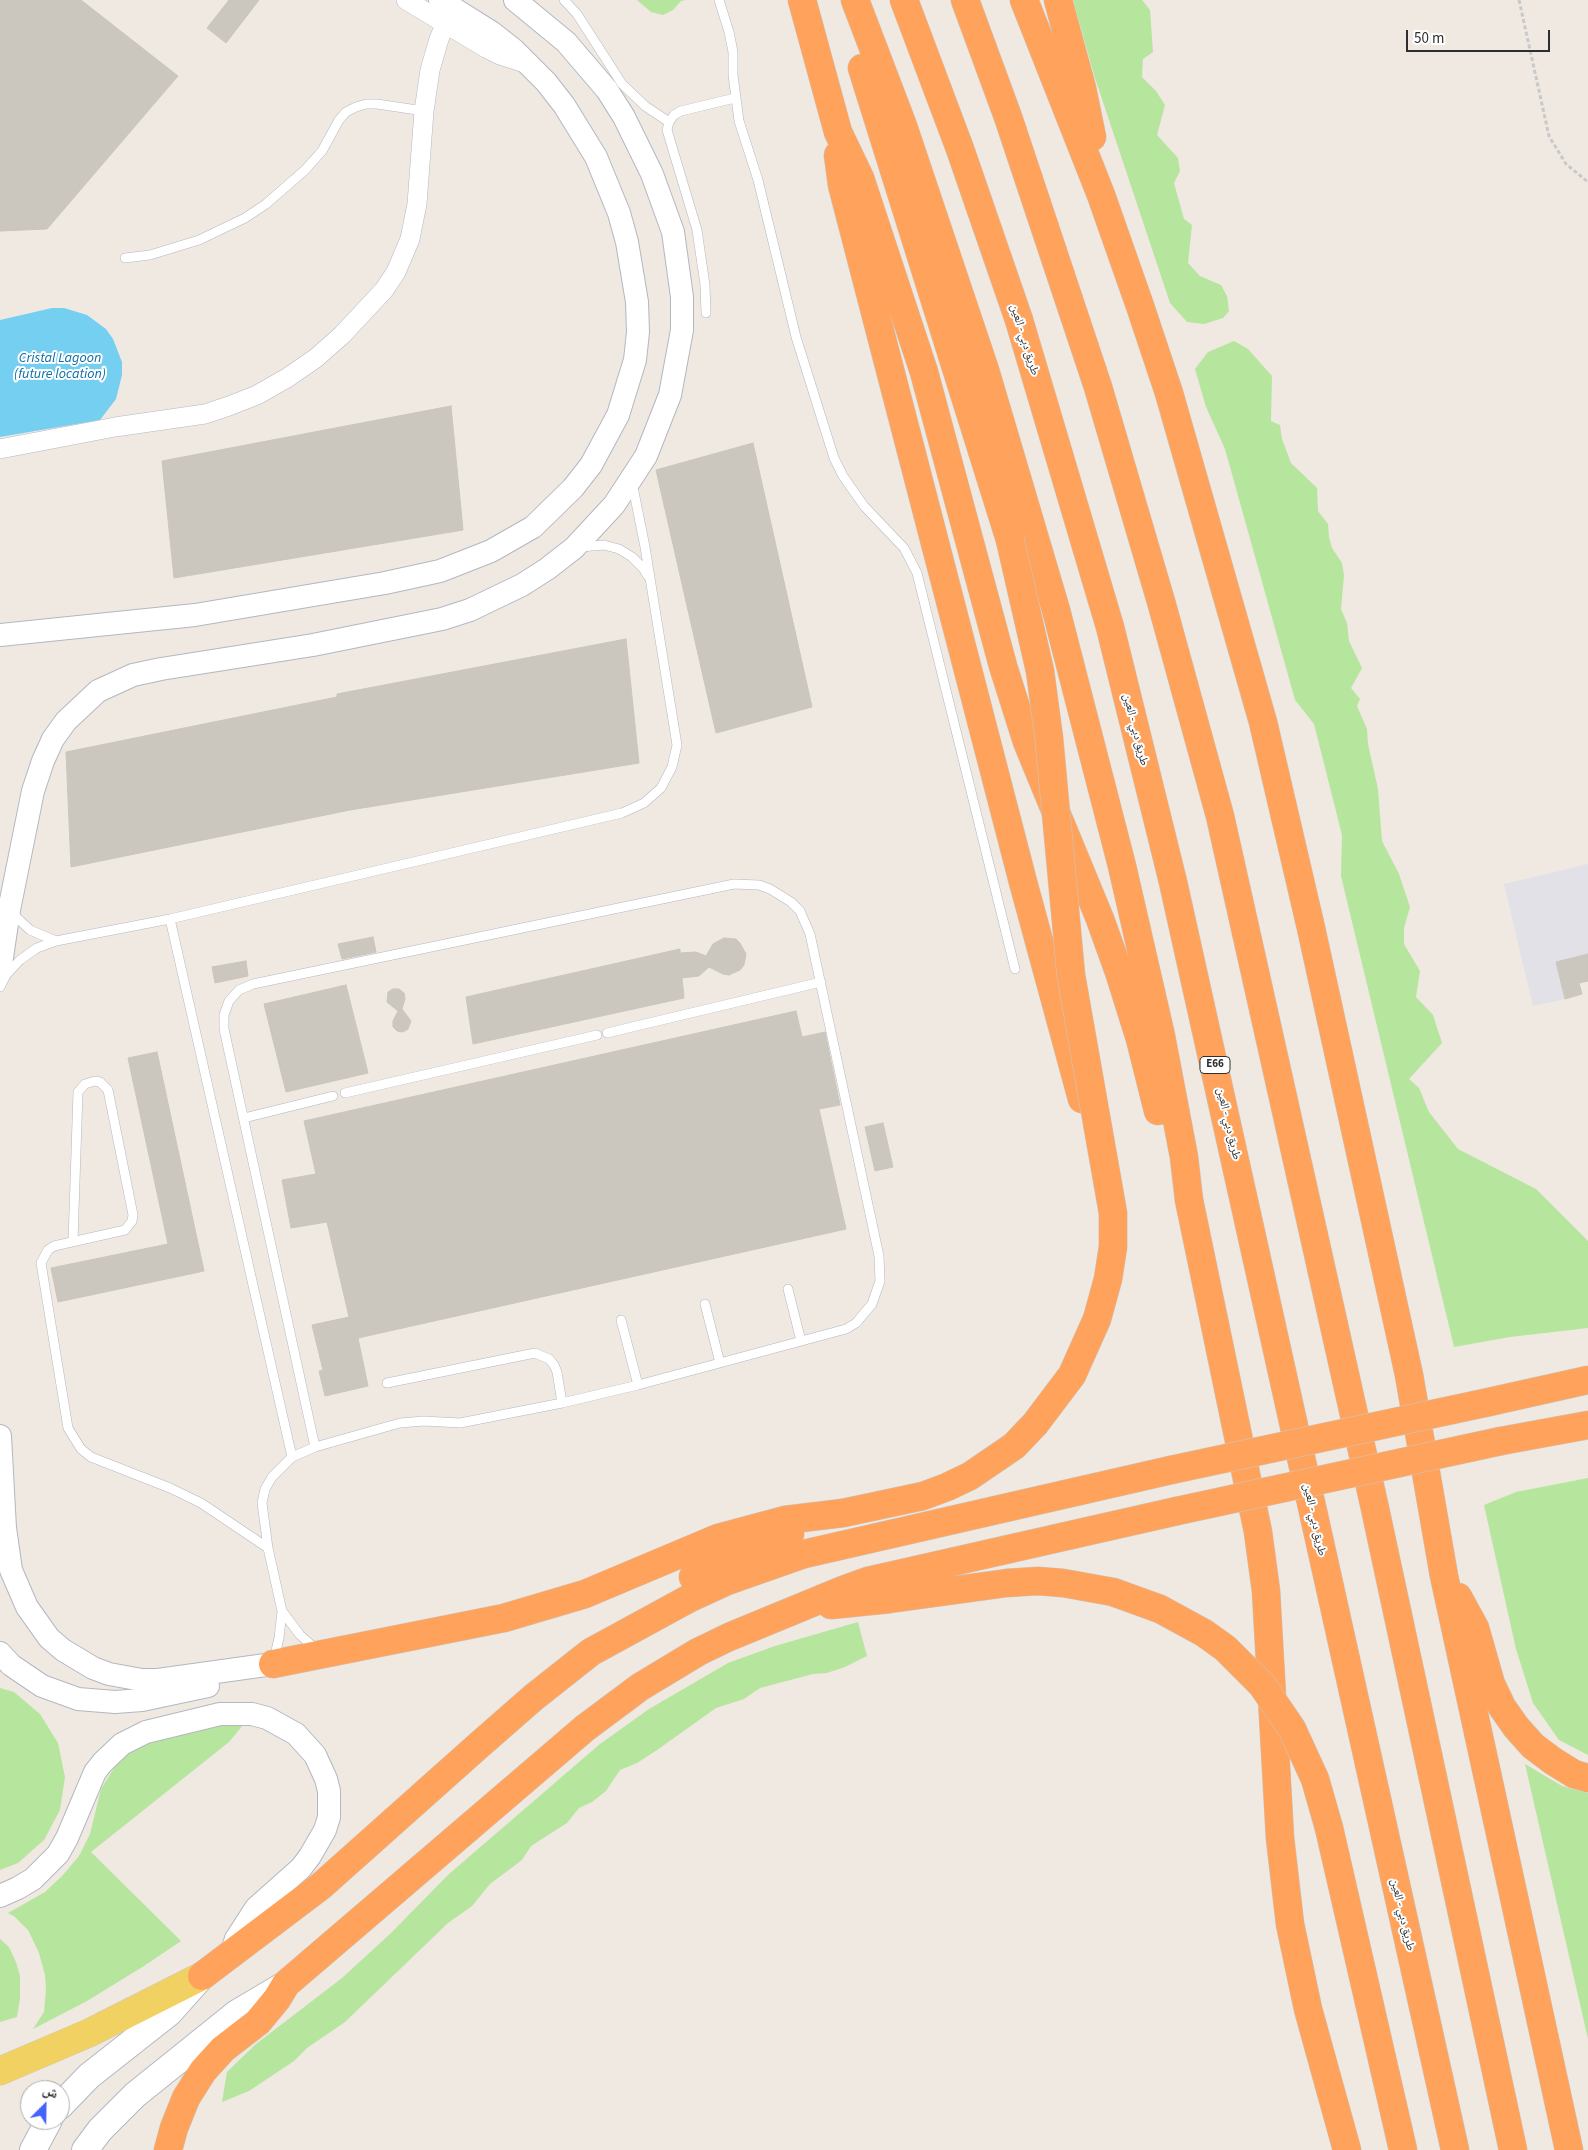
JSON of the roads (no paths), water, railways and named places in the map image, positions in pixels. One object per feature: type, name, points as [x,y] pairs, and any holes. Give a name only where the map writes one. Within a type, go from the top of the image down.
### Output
[{"type":"highway","points":[[802,0],[838,132],[860,178],[924,372],[1003,666],[1027,742],[1100,919],[1119,972],[1167,1142],[1189,1200]]},
{"type":"highway","points":[[273,1664],[468,1626],[530,1611],[585,1594],[718,1538],[785,1520],[843,1513],[922,1496],[970,1476],[1014,1446],[1055,1400],[1072,1375],[1097,1319],[1108,1279],[1113,1246],[1113,1213],[1071,975],[1049,738],[1040,671],[1010,540],[840,0]]},
{"type":"highway","points":[[855,0],[903,126],[985,370],[1056,610],[1122,866],[1161,1036],[1184,1157],[1189,1200],[1258,1532],[1265,1581],[1280,1838],[1290,1924],[1308,2009],[1346,2150]]},
{"type":"highway","name":"طريق دبي - العين","points":[[904,0],[960,149],[1019,320],[1110,628],[1173,882],[1250,1220],[1318,1543],[1454,2150]]},
{"type":"highway","points":[[964,0],[1008,117],[1098,386],[1162,605],[1220,816],[1374,1504],[1513,2150]]},
{"type":"highway","points":[[1024,0],[1101,195],[1169,393],[1263,722],[1311,928],[1409,1376],[1444,1576],[1569,2150]]},
{"type":"highway","points":[[1058,0],[1082,88],[1093,141],[1101,195]]},
{"type":"highway","points":[[838,132],[838,158],[842,185],[1084,1109],[1102,1155]]},
{"type":"highway","points":[[591,1652],[690,1598],[765,1566],[804,1554],[1171,1470],[1588,1380]]},
{"type":"highway","points":[[168,2150],[174,2128],[186,2098],[203,2071],[223,2049],[258,2022],[277,1999],[286,1984],[612,1706],[698,1652],[802,1606],[877,1579],[1177,1511],[1501,1441],[1588,1425]]},
{"type":"highway","points":[[202,1976],[335,1874],[534,1697],[591,1652],[647,1603],[737,1555],[843,1513]]},
{"type":"highway","points":[[1444,1576],[1467,1610],[1475,1628],[1491,1684],[1502,1707],[1516,1728],[1533,1746],[1553,1760],[1574,1774],[1588,1778]]},
{"type":"highway","points":[[802,1606],[865,1602],[1007,1583],[1038,1581],[1063,1583],[1113,1592],[1160,1609],[1204,1633],[1244,1665],[1262,1685],[1292,1729],[1315,1779],[1329,1828],[1403,2150]]},
{"type":"main road","points":[[0,2071],[88,2034],[202,1976]]},
{"type":"main road","points":[[70,2096],[89,2076],[169,2013],[202,1976]]},
{"type":"main road","points":[[85,2150],[116,2112],[171,2066],[237,2013],[286,1984]]},
{"type":"main road","points":[[33,2149],[43,2130]]},
{"type":"street","points":[[406,0],[500,55],[529,64]]},
{"type":"street","points":[[0,635],[195,615],[422,576],[466,562],[533,527],[573,488],[606,440],[628,388],[635,360],[637,302],[628,242],[619,213],[599,164],[581,130],[564,105],[529,64],[491,32],[440,0]]},
{"type":"street","points":[[0,971],[9,910],[33,791],[43,761],[53,739],[66,721],[98,691],[133,676],[161,669],[312,645],[442,619],[470,610],[522,585],[574,548],[610,511],[646,456],[670,395],[682,330],[682,297],[672,232],[649,167],[624,117],[607,90],[566,42],[515,0]]},
{"type":"street","points":[[0,449],[115,427],[205,414],[257,395],[316,358],[342,336],[384,290],[404,256],[414,221],[424,111],[434,54],[446,24]]},
{"type":"street","points":[[0,1436],[5,1528],[10,1570],[27,1608],[49,1638],[63,1650],[94,1668],[117,1676],[142,1680],[158,1680],[273,1664]]},
{"type":"street","points":[[0,1653],[11,1665],[42,1686],[78,1699],[96,1702],[142,1700],[174,1695],[205,1687],[273,1664]]},
{"type":"street","points":[[0,1896],[33,1879],[58,1854],[67,1838],[95,1772],[107,1757],[122,1744],[146,1732],[220,1714],[244,1713],[267,1718],[296,1734],[315,1755],[328,1785],[329,1817],[325,1830],[310,1856],[301,1868],[256,1908],[236,1939],[230,1956]]},
{"type":"lane","points":[[564,0],[578,14],[622,84],[645,106],[669,122]]},
{"type":"lane","points":[[719,0],[726,19],[733,52],[735,98],[744,141],[758,180],[796,337],[834,458],[854,493],[896,538],[911,558],[917,573],[1015,969]]},
{"type":"lane","points":[[706,313],[705,285],[697,230],[667,130],[669,122],[674,115],[681,111],[735,98]]},
{"type":"lane","points":[[124,258],[150,255],[199,240],[245,218],[286,188],[305,170],[322,151],[339,120],[346,112],[356,107],[366,104],[377,104],[424,111]]},
{"type":"lane","points":[[0,987],[6,975],[20,960],[36,948],[56,940],[170,919],[622,813],[644,803],[661,788],[672,767],[677,745],[646,548],[631,481]]},
{"type":"lane","points":[[574,548],[604,545],[619,549],[632,557],[643,568],[650,581]]},
{"type":"lane","points":[[273,1664],[279,1638],[282,1611],[268,1548],[262,1503],[265,1489],[272,1477],[292,1457],[316,1447],[400,1423],[424,1421],[460,1423],[562,1403],[638,1385],[846,1329],[856,1323],[872,1304],[877,1293],[880,1268],[810,934],[800,911],[791,902],[776,892],[759,885],[734,884],[253,984],[239,990],[229,1001],[224,1014],[224,1029],[316,1447]]},
{"type":"lane","points":[[9,910],[30,930],[56,940]]},
{"type":"lane","points":[[170,919],[292,1457]]},
{"type":"lane","points":[[608,1033],[821,982]]},
{"type":"lane","points":[[345,1093],[597,1035]]},
{"type":"lane","points":[[73,1241],[78,1097],[81,1087],[95,1081],[100,1082],[108,1090],[133,1215],[130,1226],[120,1232],[54,1246],[44,1256],[41,1270],[68,1428],[73,1439],[91,1457],[170,1488],[202,1503],[236,1524],[268,1548]]},
{"type":"lane","points":[[244,1118],[333,1096]]},
{"type":"lane","points":[[788,1289],[801,1341]]},
{"type":"lane","points":[[705,1304],[720,1363]]},
{"type":"lane","points":[[621,1320],[638,1385]]},
{"type":"lane","points":[[387,1383],[535,1353],[549,1359],[554,1365],[562,1403]]},
{"type":"lane","points":[[282,1611],[300,1635],[323,1654]]},
{"type":"water","name":"Cristal Lagoon (future location)","points":[[52,308],[64,308],[87,315],[106,329],[113,339],[122,362],[122,375],[116,399],[100,420],[0,437],[0,320]]}]
